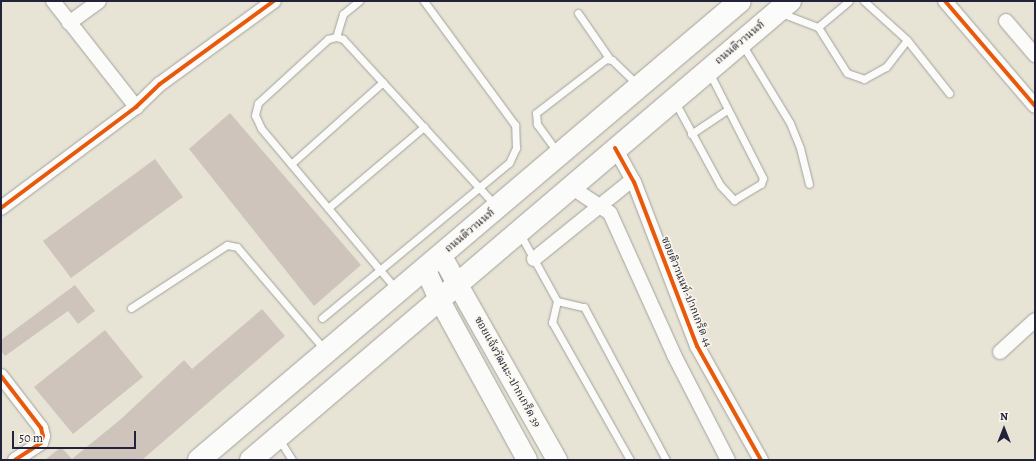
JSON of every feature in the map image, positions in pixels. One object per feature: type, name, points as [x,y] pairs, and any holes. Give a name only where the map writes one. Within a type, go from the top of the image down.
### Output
[{"type":"main road","name":"ถนนติวานนท์","points":[[199,460],[433,261],[498,208],[740,1]]},
{"type":"main road","name":"ถนนติวานนท์","points":[[251,460],[615,148],[784,6]]},
{"type":"main road","name":"ซอยแจ้งวัฒนะ-ปากเกร็ด 39","points":[[433,261],[458,283],[557,460]]},
{"type":"main road","points":[[433,261],[439,299],[527,460]]},
{"type":"street","points":[[53,1],[136,107]]},
{"type":"street","points":[[69,23],[99,1]]},
{"type":"street","points":[[1,208],[136,107],[160,84],[274,1]]},
{"type":"street","points":[[945,1],[1035,106]]},
{"type":"street","points":[[1006,21],[1035,55]]},
{"type":"street","name":"ซอยติวานนท์-ปากเกร็ด 44","points":[[615,148],[632,180],[697,346],[761,460]]},
{"type":"street","points":[[534,259],[632,180]]},
{"type":"street","points":[[571,187],[610,213],[674,355],[728,460]]},
{"type":"street","points":[[1000,352],[1035,320]]},
{"type":"street","points":[[1,376],[41,428],[43,436],[41,443],[15,460]]},
{"type":"lane","points":[[336,36],[343,14],[358,1]]},
{"type":"lane","points":[[322,318],[378,269],[477,187],[509,163],[516,148],[515,125],[424,1]]},
{"type":"lane","points":[[818,27],[848,1]]},
{"type":"lane","points":[[864,1],[907,40],[949,93]]},
{"type":"lane","points":[[784,6],[818,27],[847,73],[864,80],[886,67],[907,40]]},
{"type":"lane","points":[[578,13],[609,58],[640,87]]},
{"type":"lane","points":[[398,291],[261,128],[256,115],[258,103],[328,39],[336,36],[343,39],[477,187],[498,208]]},
{"type":"lane","points":[[741,43],[790,123],[800,148],[809,184]]},
{"type":"lane","points":[[559,155],[536,124],[536,112],[596,64],[609,58]]},
{"type":"lane","points":[[673,99],[720,185],[734,200],[754,190],[761,184],[763,178],[727,110],[708,70]]},
{"type":"lane","points":[[291,164],[383,82]]},
{"type":"lane","points":[[691,134],[727,110]]},
{"type":"lane","points":[[328,208],[424,127]]},
{"type":"lane","points":[[518,232],[557,301],[552,322],[630,460]]},
{"type":"lane","points":[[131,308],[227,245],[237,247],[327,351]]},
{"type":"lane","points":[[557,301],[584,307],[666,460]]},
{"type":"lane","points":[[278,437],[292,460]]},
{"type":"building","points":[[230,113],[361,265],[314,306],[189,149]]},
{"type":"building","points":[[155,159],[183,197],[71,278],[43,241]]},
{"type":"building","points":[[75,285],[95,311],[78,324],[68,311],[5,356],[1,351],[1,340]]},
{"type":"building","points":[[262,309],[285,336],[142,460],[45,460],[61,447],[72,459],[121,419],[184,360],[192,369]]},
{"type":"building","points":[[105,330],[143,377],[73,434],[34,387]]},
{"type":"cycle path","points":[[1,208],[136,107],[160,84],[274,1]]},
{"type":"cycle path","points":[[945,1],[1035,106]]},
{"type":"cycle path","points":[[615,148],[634,182],[697,346],[761,460]]},
{"type":"cycle path","points":[[1,376],[41,428],[43,436],[41,443],[15,460]]}]
